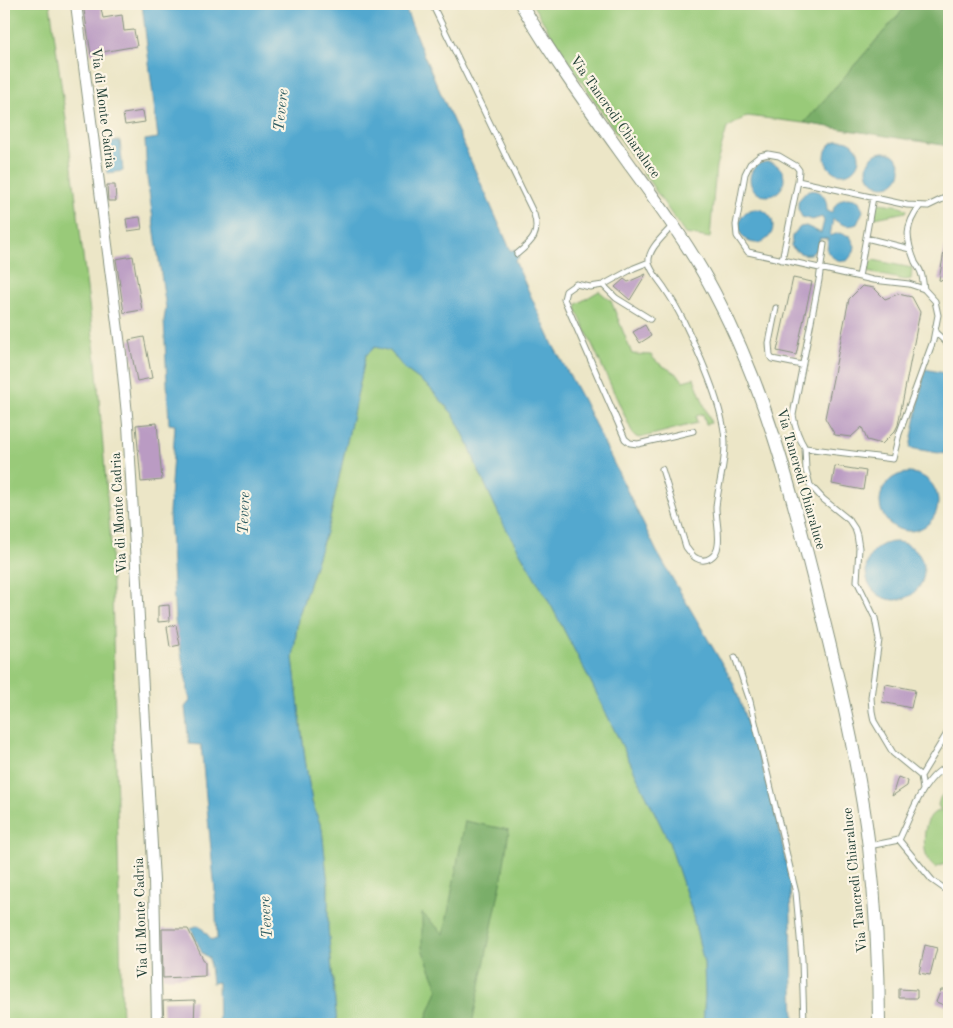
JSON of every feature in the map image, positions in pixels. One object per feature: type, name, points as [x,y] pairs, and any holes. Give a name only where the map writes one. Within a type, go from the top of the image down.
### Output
[{"type":"street","name":"Via di Monte Cadria","points":[[76,4],[121,354],[128,425],[155,899],[157,1024]]},
{"type":"street","name":"Via Tancredi Chiaraluce","points":[[521,4],[577,92],[673,225],[697,262],[723,309],[755,380],[772,428],[796,512],[847,721],[869,846],[876,931],[879,1024]]},
{"type":"lane","points":[[432,4],[534,214],[537,229],[534,237],[517,254]]},
{"type":"lane","points":[[782,260],[798,181],[798,170],[796,166],[779,156],[768,154],[754,160],[745,174],[736,225],[737,236],[748,252],[782,260],[859,277],[909,284],[924,289],[935,301],[938,315],[933,342],[899,434],[892,460],[805,448]]},
{"type":"lane","points":[[798,181],[907,205],[928,206],[949,196]]},
{"type":"lane","points":[[859,277],[873,197]]},
{"type":"lane","points":[[920,206],[908,229],[907,237],[921,272],[924,289]]},
{"type":"lane","points":[[662,469],[686,547],[694,558],[701,560],[710,559],[715,554],[718,546],[716,510],[718,488],[724,467],[724,432],[709,381],[694,342],[681,316],[654,274],[649,262],[650,254],[655,246],[673,225]]},
{"type":"lane","points":[[866,238],[910,248]]},
{"type":"lane","points":[[824,244],[793,415],[798,437],[805,448],[806,470],[810,484],[823,499],[849,520],[857,535],[859,548],[858,581],[875,618],[880,640],[871,697],[874,721],[893,753],[921,776]]},
{"type":"lane","points":[[649,262],[604,285],[576,284],[566,291],[564,299],[626,439],[630,443],[638,444],[693,431]]},
{"type":"lane","points":[[604,285],[616,298],[650,319]]},
{"type":"lane","points":[[776,308],[769,343],[770,356],[802,365]]},
{"type":"lane","points":[[935,332],[949,345]]},
{"type":"lane","points":[[735,658],[754,716],[796,893],[802,960],[804,1024]]},
{"type":"lane","points":[[923,790],[921,776],[949,730]]},
{"type":"lane","points":[[899,840],[923,790],[938,772],[949,766]]},
{"type":"lane","points":[[869,846],[899,840]]},
{"type":"lane","points":[[899,840],[935,883],[949,892]]},
{"type":"green space","points":[[4,4],[50,4],[96,361],[111,544],[122,1024],[4,1024]]},
{"type":"green space","points":[[532,4],[908,4],[804,123],[747,116],[727,128],[716,166],[710,238],[685,234],[579,78]]},
{"type":"green space","points":[[908,4],[949,4],[949,146],[804,123]]},
{"type":"green space","points":[[880,203],[901,206],[907,210],[906,212],[875,218],[876,205]]},
{"type":"green space","points":[[873,260],[912,268],[911,279],[905,280],[867,272],[864,267]]},
{"type":"green space","points":[[599,291],[611,301],[632,354],[651,355],[658,363],[676,374],[683,381],[694,378],[711,423],[706,424],[703,414],[696,416],[697,423],[640,438],[633,434],[576,309],[577,304]]},
{"type":"green space","points":[[375,347],[390,351],[405,369],[429,387],[453,414],[469,445],[503,523],[552,607],[669,842],[691,908],[704,963],[705,995],[703,1024],[337,1024],[328,928],[328,885],[322,829],[312,802],[293,658],[298,618],[329,523],[366,355]]},
{"type":"green space","points":[[949,786],[949,862],[935,868],[925,852],[925,829],[931,816],[935,812],[941,811],[938,805],[940,798]]},
{"type":"green space","points":[[465,821],[509,830],[502,878],[472,1024],[424,1024],[438,988],[422,949],[422,913],[444,934]]},
{"type":"water","name":"Tevere","points":[[142,4],[404,4],[421,49],[511,251],[515,249],[519,257],[515,261],[553,345],[583,400],[657,552],[734,684],[762,767],[780,831],[790,886],[794,1024],[703,1024],[705,995],[704,963],[691,908],[669,842],[552,607],[503,523],[469,445],[453,414],[429,387],[405,369],[390,351],[375,347],[366,355],[329,523],[298,618],[293,658],[312,802],[322,829],[328,885],[328,928],[337,1024],[219,1024],[218,982],[212,983],[209,958],[202,953],[191,928],[199,925],[212,940],[217,939],[215,891],[201,745],[189,744],[185,707],[190,701],[175,620],[169,513],[175,425],[169,424],[164,320],[166,308],[147,178],[145,140],[158,138]]},
{"type":"water","points":[[842,140],[849,141],[854,145],[858,150],[858,164],[854,169],[849,173],[842,174],[835,173],[830,169],[826,164],[825,157],[826,150],[830,145],[835,141]]},
{"type":"water","points":[[120,141],[123,171],[107,173],[103,143]]},
{"type":"water","points":[[884,152],[891,153],[896,157],[900,162],[900,176],[896,181],[891,185],[884,186],[877,185],[872,181],[868,176],[867,169],[868,162],[872,157],[877,153]]},
{"type":"water","points":[[767,162],[774,163],[779,167],[783,172],[783,186],[779,191],[774,195],[767,196],[760,195],[755,191],[751,186],[750,179],[751,172],[755,167],[760,163]]},
{"type":"water","points":[[808,190],[821,193],[826,202],[827,211],[832,212],[840,201],[846,198],[859,201],[863,211],[857,224],[841,224],[833,219],[830,236],[839,233],[850,236],[855,246],[854,252],[847,261],[840,261],[829,254],[827,251],[828,239],[820,238],[817,249],[809,254],[800,253],[791,246],[792,236],[800,227],[806,226],[821,233],[824,221],[822,217],[812,220],[802,217],[798,209],[798,201]]},
{"type":"water","points":[[756,209],[763,210],[768,214],[772,219],[772,233],[768,238],[763,242],[756,243],[749,242],[744,238],[740,233],[739,226],[740,219],[744,214],[749,210]]},
{"type":"water","points":[[925,369],[949,374],[949,430],[944,454],[910,448]]},
{"type":"water","points":[[909,473],[925,478],[933,486],[938,502],[933,518],[925,526],[909,531],[893,526],[885,518],[880,502],[885,486],[893,478]]},
{"type":"water","points":[[895,542],[911,547],[919,555],[924,571],[919,587],[911,595],[895,600],[879,595],[871,587],[866,571],[871,555],[879,547]]},
{"type":"building","points":[[83,4],[100,4],[103,18],[122,15],[124,31],[134,30],[137,46],[91,54]]},
{"type":"building","points":[[143,111],[145,122],[125,125],[123,114]]},
{"type":"building","points":[[107,185],[115,185],[116,201],[108,201]]},
{"type":"building","points":[[140,217],[142,229],[128,231],[126,219]]},
{"type":"building","points":[[945,246],[949,246],[949,282],[939,280]]},
{"type":"building","points":[[133,256],[142,310],[124,313],[116,259]]},
{"type":"building","points":[[646,274],[630,300],[615,287],[624,279],[628,282]]},
{"type":"building","points":[[793,278],[812,282],[796,355],[777,351]]},
{"type":"building","points":[[862,286],[874,288],[885,299],[898,294],[912,297],[920,312],[898,425],[895,431],[882,444],[867,440],[862,427],[851,437],[835,435],[825,418],[849,299]]},
{"type":"building","points":[[645,325],[651,336],[640,343],[633,332]]},
{"type":"building","points":[[144,337],[152,378],[137,381],[129,340]]},
{"type":"building","points":[[157,423],[162,480],[141,482],[136,425]]},
{"type":"building","points":[[835,466],[866,471],[863,490],[832,484]]},
{"type":"building","points":[[169,605],[170,621],[158,622],[158,606]]},
{"type":"building","points":[[176,625],[180,645],[170,647],[167,627]]},
{"type":"building","points":[[886,684],[915,690],[911,708],[882,702]]},
{"type":"building","points":[[898,777],[908,781],[907,786],[892,796]]},
{"type":"building","points":[[162,929],[188,929],[205,963],[205,976],[163,978]]},
{"type":"building","points":[[925,945],[937,948],[930,975],[919,973]]},
{"type":"building","points":[[899,989],[917,990],[917,998],[899,998]]},
{"type":"building","points":[[941,990],[949,990],[949,1007],[936,1002]]},
{"type":"building","points":[[195,1000],[194,1024],[164,1024],[163,1001]]}]
